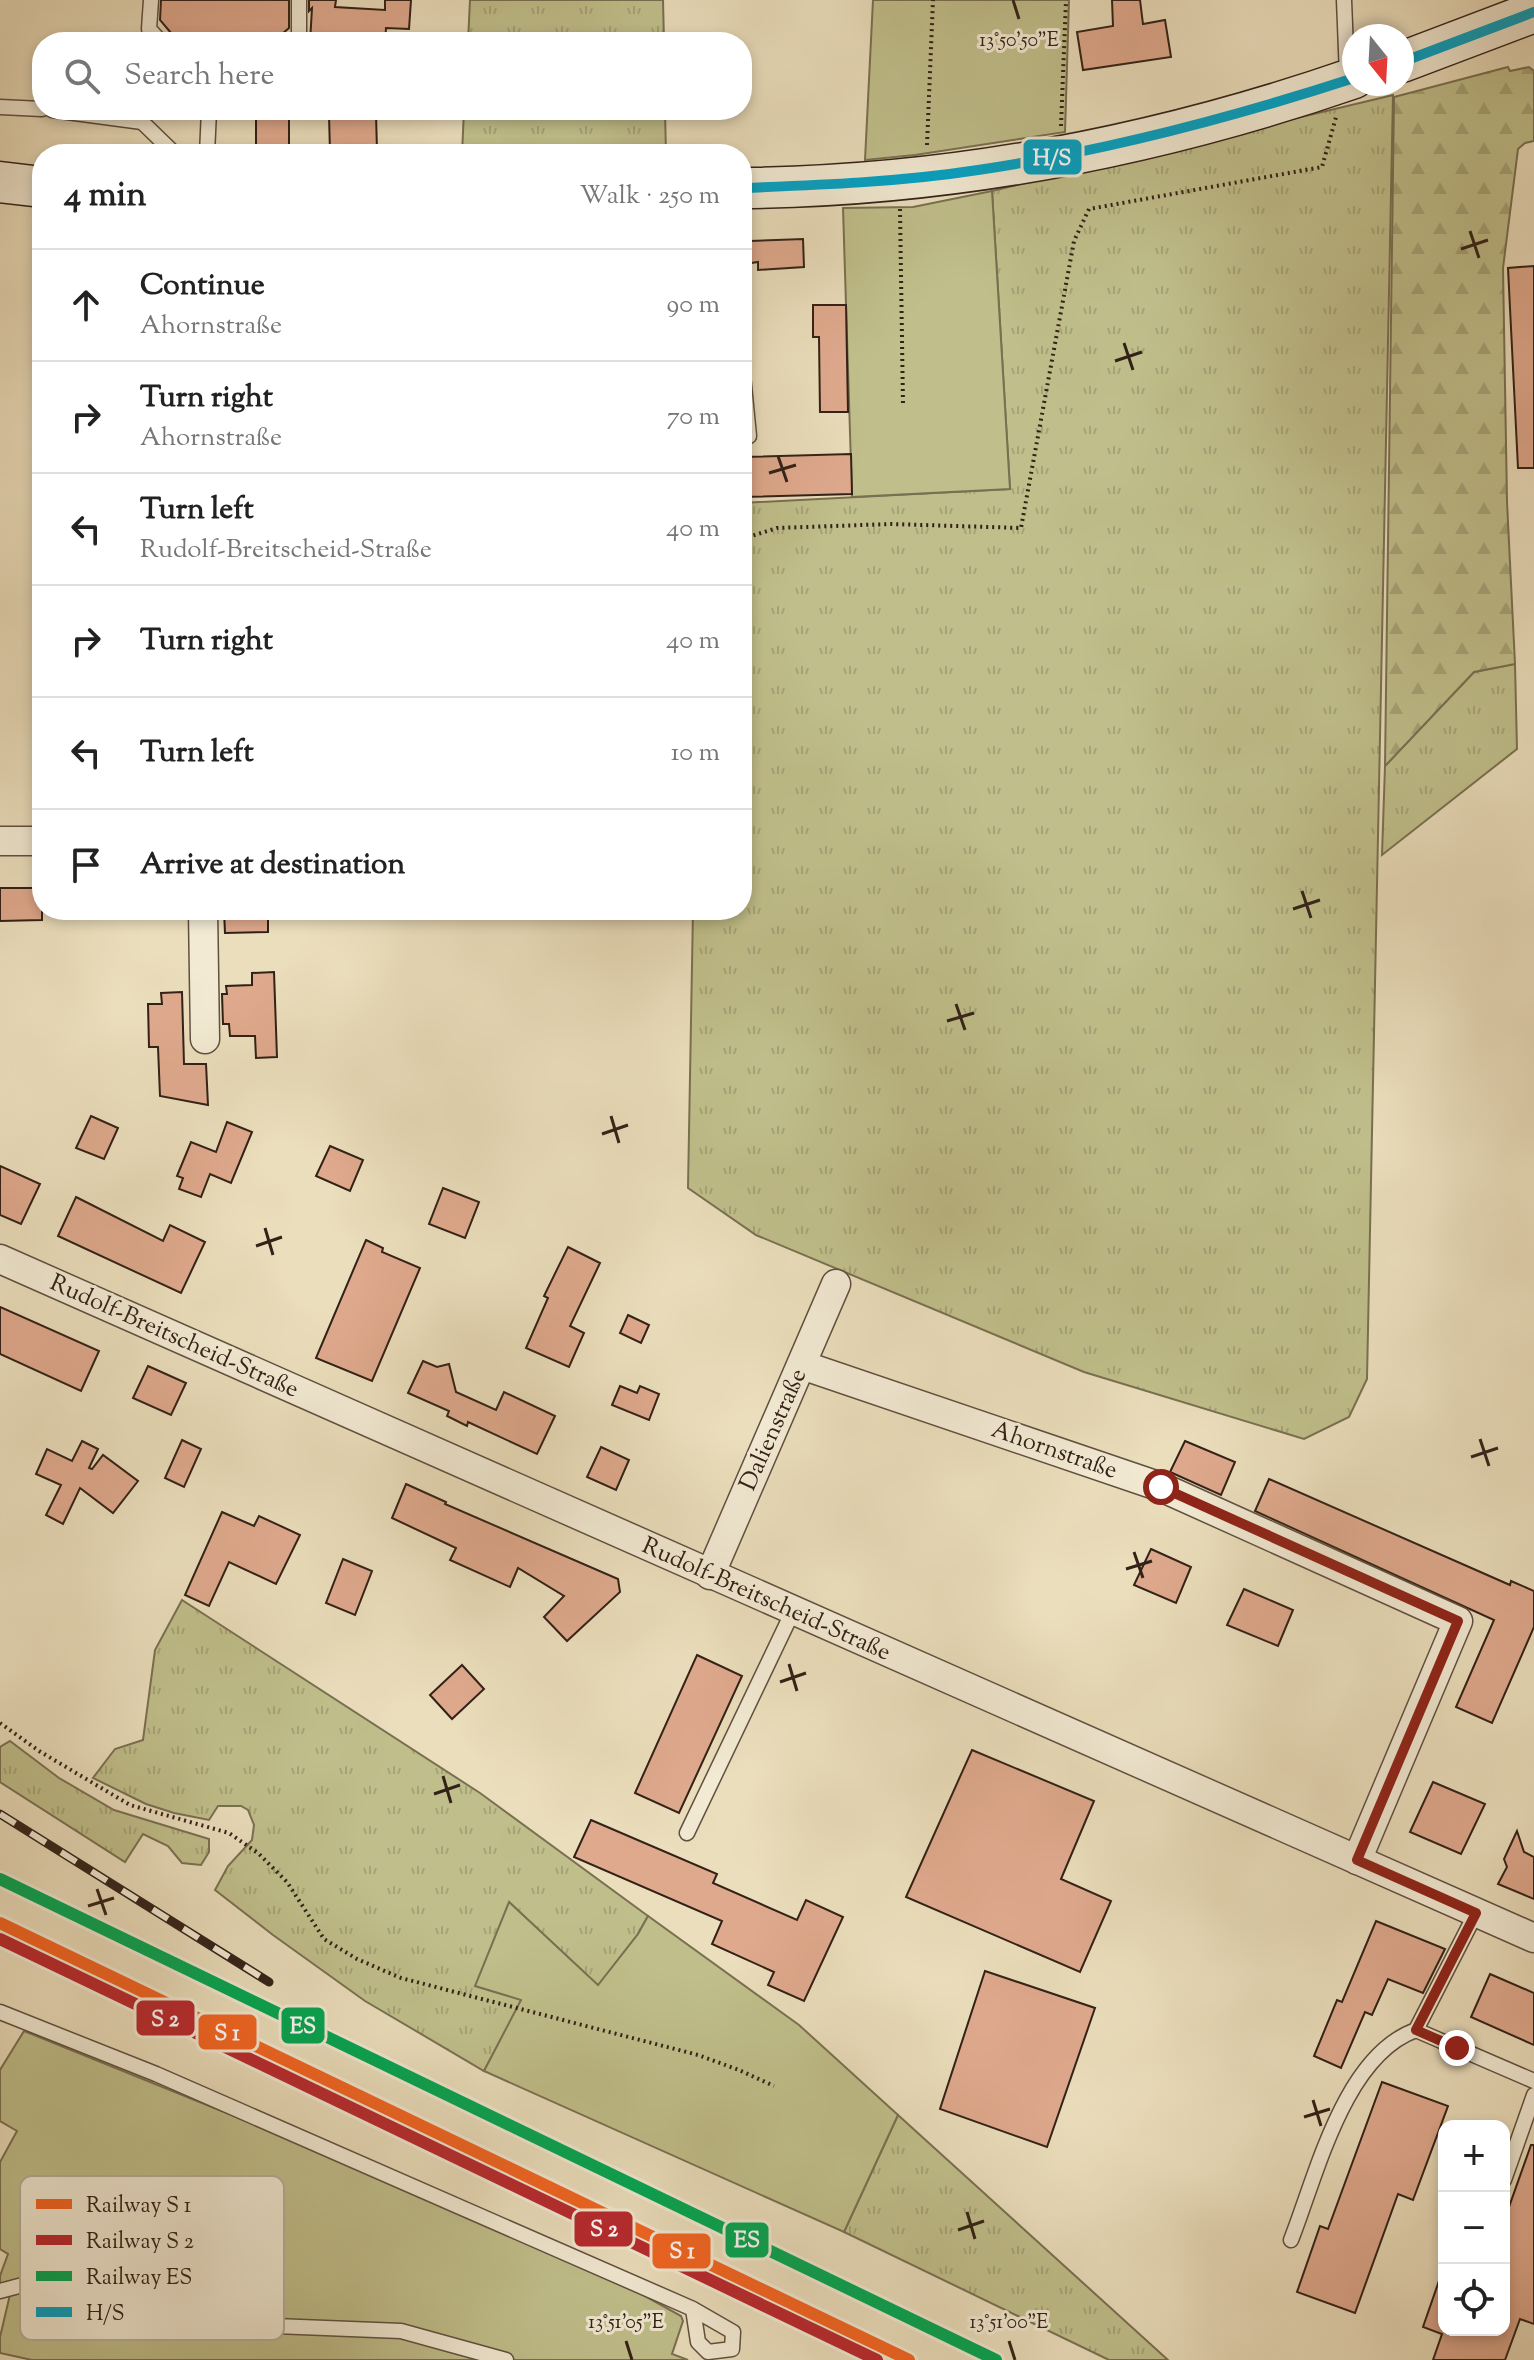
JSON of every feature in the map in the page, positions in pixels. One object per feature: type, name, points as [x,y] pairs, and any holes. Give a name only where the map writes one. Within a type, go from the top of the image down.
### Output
[{"type":"main road","points":[[1414,57],[1534,12]]},
{"type":"main road","points":[[752,188],[952,175],[1060,157],[1206,124],[1342,82]]},
{"type":"main road","points":[[0,182],[32,186]]},
{"type":"main road","points":[[0,201],[32,198]]},
{"type":"street","points":[[0,841],[32,841]]},
{"type":"street","points":[[203,920],[205,1039]]},
{"type":"street","name":"Rudolf-Breitscheid-Straße","points":[[0,1259],[1534,1938]]},
{"type":"street","name":"Dalienstraße","points":[[710,1575],[836,1284]]},
{"type":"street","name":"Ahornstraße","points":[[802,1365],[1161,1487],[1458,1621],[1357,1860]]},
{"type":"lane","points":[[151,0],[149,29],[152,32]]},
{"type":"lane","points":[[299,0],[299,32]]},
{"type":"lane","points":[[1344,0],[1346,24]]},
{"type":"lane","points":[[0,107],[32,109]]},
{"type":"lane","points":[[127,120],[142,122],[165,144]]},
{"type":"lane","points":[[207,144],[209,120]]},
{"type":"lane","points":[[687,1833],[793,1611]]},
{"type":"lane","points":[[1291,2240],[1344,2100],[1378,2055],[1403,2035],[1416,2030],[1476,1913]]},
{"type":"lane","points":[[0,2012],[156,2074],[693,2309]]},
{"type":"lane","points":[[1416,2030],[1534,2081]]},
{"type":"lane","points":[[1510,2163],[1534,2095]]},
{"type":"lane","points":[[0,2291],[20,2286]]},
{"type":"lane","points":[[284,2326],[401,2331],[506,2360]]},
{"type":"path","points":[[903,405],[913,178],[933,0]]},
{"type":"path","points":[[1060,157],[1066,0]]},
{"type":"path","points":[[752,536],[777,528],[891,524],[1021,528],[1074,241],[1089,209],[1322,167],[1345,96]]},
{"type":"path","points":[[0,1723],[39,1751],[130,1805],[229,1833],[258,1853],[287,1882],[324,1939],[357,1959],[401,1978],[698,2055],[774,2086]]},
{"type":"green space","points":[[470,0],[663,0],[664,32],[468,32]]},
{"type":"green space","points":[[873,0],[1069,0],[1065,132],[865,160]]},
{"type":"green space","points":[[1508,67],[1510,71],[1529,67],[1534,71],[1534,141],[1518,149],[1503,268],[1507,502],[1515,664],[1474,672],[1385,766],[1394,97],[1414,96],[1414,92]]},
{"type":"green space","points":[[1393,96],[1367,1379],[1349,1417],[1304,1439],[1084,1372],[756,1235],[688,1188],[693,920],[752,920],[752,502],[1010,489],[992,191]]},
{"type":"green space","points":[[464,120],[665,120],[666,144],[462,144]]},
{"type":"green space","points":[[992,191],[1010,489],[852,497],[843,208],[913,207]]},
{"type":"green space","points":[[1515,664],[1517,749],[1382,855],[1385,766],[1474,672]]},
{"type":"green space","points":[[182,1600],[480,1793],[648,1916],[598,1986],[510,1903],[522,2000],[484,2071],[365,2001],[215,1890],[228,1866],[252,1840],[254,1825],[248,1810],[241,1806],[218,1806],[209,1820],[174,1813],[146,1804],[93,1778],[115,1749],[143,1740],[155,1650]]},
{"type":"green space","points":[[10,1741],[59,1778],[114,1810],[209,1839],[209,1852],[201,1865],[182,1863],[168,1846],[143,1834],[125,1862],[0,1782],[0,1747]]},
{"type":"green space","points":[[509,1902],[598,1985],[638,1934],[648,1916],[799,2025],[898,2115],[844,2232],[484,2071],[521,2000],[475,1986]]},
{"type":"green space","points":[[24,2031],[360,2167],[625,2285],[681,2316],[683,2321],[672,2354],[688,2360],[32,2360],[0,2353],[0,2337],[12,2286],[0,2286],[0,2276],[8,2254],[0,2249],[0,2162],[17,2131],[0,2121],[0,2070]]},
{"type":"green space","points":[[898,2115],[1168,2360],[1109,2360],[844,2232]]},
{"type":"building","points":[[161,0],[289,0],[289,28],[284,32],[170,32],[160,20]]},
{"type":"building","points":[[309,0],[336,0],[335,7],[385,10],[385,0],[411,0],[409,29],[386,28],[386,32],[311,32],[312,8],[309,11]]},
{"type":"building","points":[[1112,0],[1140,0],[1143,24],[1165,20],[1171,57],[1083,70],[1077,32],[1113,26]]},
{"type":"building","points":[[256,120],[289,120],[289,144],[256,144]]},
{"type":"building","points":[[329,120],[376,120],[377,144],[330,144]]},
{"type":"building","points":[[803,239],[804,267],[758,270],[758,262],[752,263],[752,241]]},
{"type":"building","points":[[1534,266],[1534,468],[1518,468],[1508,268]]},
{"type":"building","points":[[813,305],[846,305],[848,412],[820,412],[819,337],[813,337]]},
{"type":"building","points":[[851,454],[852,494],[752,497],[752,457]]},
{"type":"building","points":[[0,888],[32,888],[32,920],[42,920],[0,921]]},
{"type":"building","points":[[224,920],[268,920],[268,932],[225,933]]},
{"type":"building","points":[[274,972],[277,1057],[256,1058],[255,1036],[230,1036],[229,1024],[223,1024],[222,994],[227,994],[226,986],[252,985],[252,973]]},
{"type":"building","points":[[182,992],[184,1064],[206,1064],[208,1105],[160,1096],[158,1047],[149,1047],[148,1004],[162,1004],[161,993]]},
{"type":"building","points":[[91,1116],[118,1128],[104,1159],[76,1148]]},
{"type":"building","points":[[227,1122],[252,1132],[231,1183],[210,1174],[201,1197],[179,1189],[183,1178],[177,1176],[191,1142],[216,1152]]},
{"type":"building","points":[[330,1146],[363,1160],[350,1191],[316,1176]]},
{"type":"building","points":[[0,1166],[40,1184],[21,1224],[0,1215]]},
{"type":"building","points":[[443,1188],[479,1202],[465,1238],[429,1224]]},
{"type":"building","points":[[76,1197],[163,1241],[170,1225],[205,1242],[181,1293],[58,1236]]},
{"type":"building","points":[[366,1240],[383,1248],[382,1252],[420,1268],[372,1381],[316,1358]]},
{"type":"building","points":[[568,1247],[600,1263],[570,1326],[584,1333],[569,1367],[526,1348],[548,1298],[544,1296]]},
{"type":"building","points":[[0,1307],[99,1351],[81,1391],[0,1354]]},
{"type":"building","points":[[628,1315],[649,1325],[641,1343],[620,1333]]},
{"type":"building","points":[[423,1361],[437,1367],[449,1364],[456,1392],[496,1410],[504,1392],[555,1416],[537,1454],[468,1422],[467,1426],[447,1416],[449,1411],[408,1393]]},
{"type":"building","points":[[148,1366],[186,1383],[171,1415],[133,1398]]},
{"type":"building","points":[[620,1386],[637,1393],[640,1386],[659,1394],[649,1420],[612,1405]]},
{"type":"building","points":[[182,1440],[201,1449],[184,1487],[165,1478]]},
{"type":"building","points":[[82,1441],[98,1449],[89,1468],[92,1469],[103,1455],[138,1481],[113,1513],[80,1488],[63,1524],[46,1515],[61,1485],[36,1474],[47,1449],[72,1461]]},
{"type":"building","points":[[1185,1441],[1235,1462],[1221,1495],[1170,1472]]},
{"type":"building","points":[[601,1447],[629,1460],[616,1490],[587,1477]]},
{"type":"building","points":[[1269,1479],[1510,1585],[1511,1581],[1534,1591],[1534,1627],[1492,1723],[1456,1707],[1494,1620],[1255,1511]]},
{"type":"building","points":[[406,1484],[618,1579],[620,1592],[567,1641],[544,1617],[564,1596],[518,1568],[510,1587],[450,1560],[456,1548],[392,1518]]},
{"type":"building","points":[[222,1512],[254,1526],[259,1516],[300,1535],[276,1584],[229,1562],[209,1606],[185,1595]]},
{"type":"building","points":[[1151,1549],[1191,1567],[1176,1603],[1134,1585]]},
{"type":"building","points":[[343,1559],[372,1571],[355,1615],[326,1603]]},
{"type":"building","points":[[1244,1589],[1293,1610],[1278,1646],[1227,1625]]},
{"type":"building","points":[[697,1655],[742,1676],[679,1813],[635,1793]]},
{"type":"building","points":[[462,1665],[484,1689],[452,1719],[430,1695]]},
{"type":"building","points":[[972,1750],[1094,1801],[1061,1879],[1111,1901],[1080,1972],[906,1897]]},
{"type":"building","points":[[1433,1782],[1485,1804],[1461,1854],[1410,1832]]},
{"type":"building","points":[[591,1820],[717,1874],[713,1883],[797,1920],[806,1900],[843,1917],[804,2001],[768,1985],[774,1972],[712,1944],[722,1921],[574,1857]]},
{"type":"building","points":[[1517,1831],[1524,1852],[1534,1857],[1534,1899],[1498,1884],[1507,1867],[1504,1859]]},
{"type":"building","points":[[1376,1921],[1445,1949],[1423,1993],[1388,1979],[1372,2015],[1365,2012],[1341,2068],[1314,2056],[1337,2000],[1342,2002]]},
{"type":"building","points":[[985,1971],[1095,2008],[1047,2147],[940,2109]]},
{"type":"building","points":[[1490,1974],[1534,1993],[1534,2045],[1471,2017]]},
{"type":"building","points":[[1382,2082],[1448,2106],[1443,2120],[1438,2120],[1438,2133],[1413,2200],[1398,2194],[1355,2313],[1297,2292],[1320,2226],[1328,2229]]},
{"type":"building","points":[[1531,2145],[1534,2145],[1534,2324],[1520,2319],[1505,2360],[1433,2360],[1441,2336],[1510,2336],[1510,2204]]},
{"type":"building","points":[[1438,2284],[1438,2333],[1423,2327]]},
{"type":"railway","points":[[0,1814],[269,1982]]},
{"type":"transit line","name":"H/S","points":[[1414,57],[1534,12]]},
{"type":"transit line","name":"H/S","points":[[752,188],[890,180],[1026,162],[1168,132],[1342,82]]},
{"type":"transit line","points":[[0,1923],[909,2360]]},
{"type":"transit line","points":[[0,1939],[877,2360]]},
{"type":"rail line","name":"ES","points":[[0,1879],[996,2360]]},
{"type":"route","points":[[1161,1487],[1458,1621],[1357,1860],[1476,1913],[1416,2030],[1457,2048]]}]
